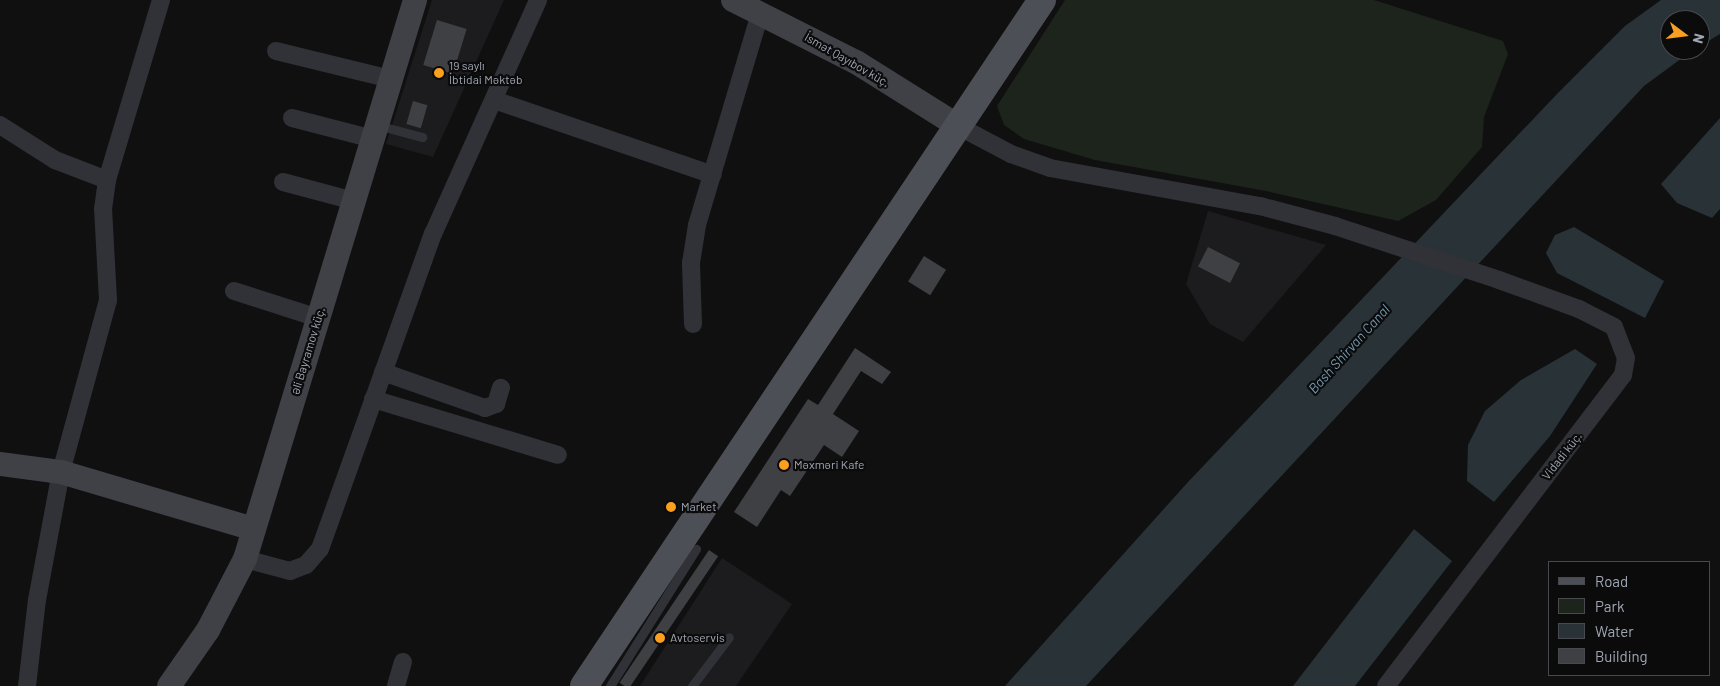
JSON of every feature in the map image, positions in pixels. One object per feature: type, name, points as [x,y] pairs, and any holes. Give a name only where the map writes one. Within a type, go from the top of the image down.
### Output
[{"type":"main road","points":[[596,684],[958,126],[1042,0]]},
{"type":"street","points":[[27,686],[37,600],[61,472],[108,300],[103,209],[108,180],[161,0]]},
{"type":"street","name":"Əli Bayramov küç.","points":[[169,686],[208,630],[245,559],[415,0]]},
{"type":"street","points":[[245,559],[290,571],[306,565],[320,549],[433,234],[538,0]]},
{"type":"street","name":"İsmət Qayıbov küç.","points":[[732,0],[856,62],[958,126]]},
{"type":"street","points":[[693,324],[691,263],[697,224],[760,14]]},
{"type":"street","points":[[276,52],[391,79]]},
{"type":"street","points":[[494,100],[713,175]]},
{"type":"street","points":[[292,118],[375,132]]},
{"type":"street","points":[[0,125],[55,160],[108,180]]},
{"type":"street","name":"Vidadi küç.","points":[[958,126],[1011,154],[1050,168],[1260,206],[1486,276],[1579,309],[1614,327],[1626,358],[1623,375],[1386,686]]},
{"type":"street","points":[[283,182],[354,201]]},
{"type":"street","points":[[234,291],[318,318]]},
{"type":"street","points":[[383,372],[485,408],[496,404],[501,388]]},
{"type":"street","points":[[373,399],[558,455]]},
{"type":"street","points":[[0,464],[61,472],[254,529]]},
{"type":"street","points":[[396,686],[403,662]]},
{"type":"lane","points":[[375,132],[422,137]]},
{"type":"lane","points":[[596,684],[696,549]]},
{"type":"lane","points":[[692,686],[729,637]]},
{"type":"shaded area","name":"19 saylı İbtidai Məktəb","points":[[432,0],[504,0],[433,157],[386,144]]},
{"type":"shaded area","points":[[1208,211],[1326,245],[1243,342],[1210,324],[1186,284]]},
{"type":"shaded area","points":[[722,558],[792,604],[736,686],[640,686]]},
{"type":"green space","points":[[1065,0],[1374,0],[1503,41],[1508,54],[1484,117],[1482,147],[1436,200],[1398,221],[1266,191],[1095,160],[1024,139],[1004,125],[997,106]]},
{"type":"water","name":"Bash Shirvan Canal","points":[[1661,0],[1720,0],[1720,34],[1710,40],[1710,10],[1660,10],[1660,60],[1679,60],[1644,86],[1086,686],[1005,686],[1188,482],[1557,94],[1625,26]]},
{"type":"water","points":[[1720,118],[1720,209],[1712,218],[1677,203],[1661,184]]},
{"type":"water","points":[[1574,227],[1664,281],[1645,318],[1557,273],[1546,253],[1555,235]]},
{"type":"water","points":[[1575,349],[1597,364],[1550,436],[1494,502],[1467,481],[1468,445],[1485,411],[1521,380]]},
{"type":"water","points":[[1414,529],[1452,561],[1355,686],[1293,686]]},
{"type":"building","points":[[437,20],[467,29],[453,74],[423,65]]},
{"type":"building","points":[[413,101],[427,105],[421,128],[406,124]]},
{"type":"building","points":[[1208,247],[1240,263],[1230,283],[1198,267]]},
{"type":"building","points":[[924,256],[946,270],[930,295],[908,281]]},
{"type":"building","points":[[855,348],[891,372],[882,384],[861,371],[833,414],[859,431],[842,457],[824,445],[790,496],[781,490],[757,527],[734,512],[808,399],[818,405]]},
{"type":"building","points":[[709,550],[718,556],[631,686],[625,686],[620,683]]},
{"type":"place","name":"19 saylı İbtidai Məktəb","points":[[439,73]]},
{"type":"place","name":"Məxməri Kafe","points":[[784,465]]},
{"type":"place","name":"Market","points":[[671,507]]},
{"type":"place","name":"Avtoservis","points":[[660,638]]}]
